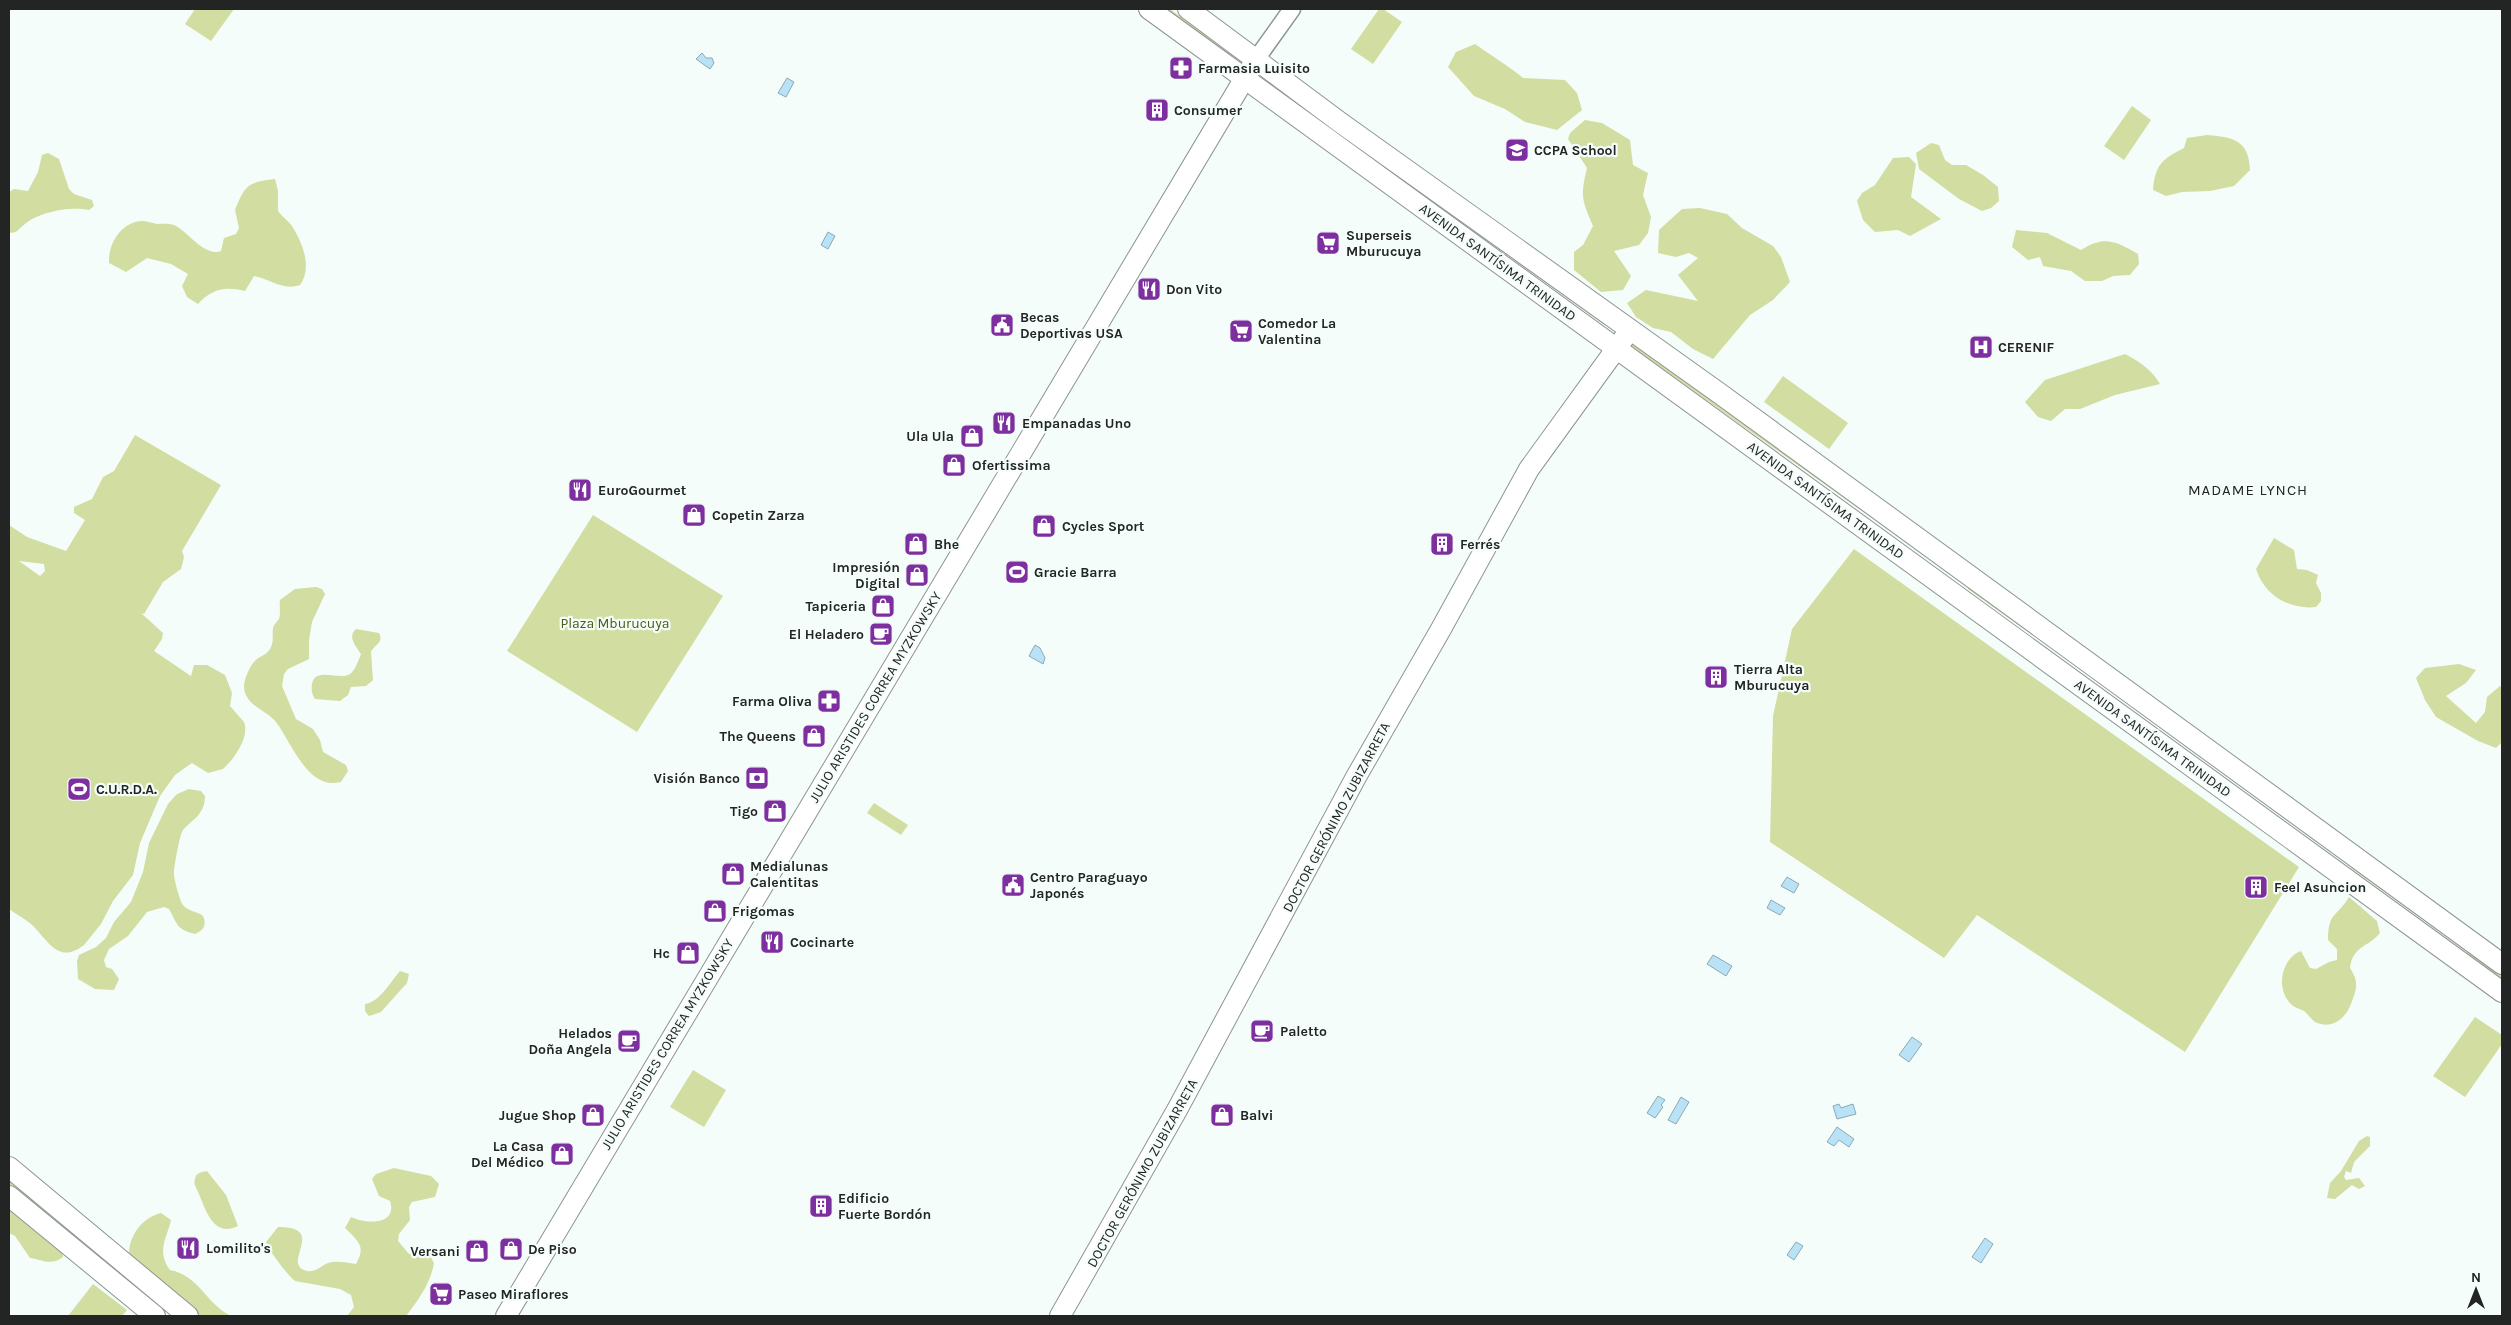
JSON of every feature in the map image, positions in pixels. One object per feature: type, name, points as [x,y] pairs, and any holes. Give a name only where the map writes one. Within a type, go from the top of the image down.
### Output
[{"type":"main road","name":"AVENIDA SANTÍSIMA TRINIDAD","points":[[1149,9],[2502,992]]},
{"type":"main road","name":"AVENIDA SANTÍSIMA TRINIDAD","points":[[1188,9],[1257,58],[1341,124],[1630,329],[2502,964]]},
{"type":"main road","name":"JULIO ARISTIDES CORREA MYZKOWSKY","points":[[506,1316],[1257,58]]},
{"type":"main road","name":"DOCTOR GERÓNIMO ZUBIZARRETA","points":[[1060,1316],[1177,1110],[1356,776],[1441,629],[1529,469],[1630,329]]},
{"type":"main road","points":[[9,1166],[188,1316]]},
{"type":"main road","points":[[9,1196],[155,1316]]},
{"type":"street","points":[[1257,58],[1292,9]]},
{"type":"green space","points":[[195,9],[234,9],[211,41],[185,24]]},
{"type":"green space","points":[[1163,9],[1170,9],[1237,59],[1235,60]]},
{"type":"green space","points":[[1379,9],[1383,9],[1402,22],[1373,64],[1351,49]]},
{"type":"green space","points":[[1475,44],[1523,78],[1565,80],[1577,93],[1582,110],[1557,130],[1525,122],[1505,109],[1474,96],[1448,67],[1456,52]]},
{"type":"green space","points":[[1269,81],[1603,322],[1603,324],[1269,84]]},
{"type":"green space","points":[[2132,106],[2151,120],[2124,160],[2104,146]]},
{"type":"green space","points":[[1585,120],[1602,123],[1630,140],[1633,165],[1648,173],[1643,195],[1651,217],[1648,233],[1639,245],[1614,251],[1631,276],[1623,290],[1601,292],[1574,270],[1574,252],[1583,245],[1593,226],[1583,198],[1583,186],[1587,168],[1568,139],[1570,133]]},
{"type":"green space","points":[[2207,135],[2232,139],[2243,146],[2247,152],[2250,170],[2234,186],[2210,191],[2182,192],[2166,196],[2153,190],[2156,174],[2161,164],[2184,148],[2187,138]]},
{"type":"green space","points":[[1931,143],[1939,145],[1945,160],[1952,165],[1966,165],[1998,187],[1999,201],[1991,208],[1982,211],[1959,199],[1919,169],[1916,153]]},
{"type":"green space","points":[[48,153],[59,159],[69,189],[74,194],[92,200],[94,206],[89,210],[73,209],[47,213],[38,216],[16,231],[9,233],[9,192],[14,189],[28,191],[38,172],[42,155]]},
{"type":"green space","points":[[1909,157],[1916,164],[1911,197],[1941,219],[1910,236],[1898,230],[1875,232],[1863,220],[1857,201],[1862,193],[1875,185],[1893,158]]},
{"type":"green space","points":[[275,179],[278,191],[278,211],[292,226],[305,255],[306,270],[300,285],[282,286],[254,276],[245,291],[219,290],[208,295],[198,304],[187,297],[182,286],[188,274],[171,264],[147,258],[126,272],[109,263],[113,242],[117,235],[128,225],[142,221],[174,225],[203,248],[215,252],[221,251],[224,238],[236,234],[239,228],[235,210],[245,190],[253,184]]},
{"type":"green space","points":[[1700,208],[1727,214],[1742,228],[1773,246],[1781,257],[1790,282],[1773,300],[1750,315],[1713,359],[1693,349],[1671,332],[1653,328],[1636,317],[1627,303],[1646,290],[1698,301],[1678,275],[1698,258],[1689,253],[1676,257],[1658,253],[1659,230],[1682,209]]},
{"type":"green space","points":[[2016,230],[2047,233],[2081,250],[2097,242],[2116,243],[2138,254],[2139,264],[2130,275],[2113,276],[2102,281],[2085,281],[2071,271],[2043,266],[2040,257],[2028,260],[2012,247]]},
{"type":"green space","points":[[1633,342],[1933,560],[1631,346]]},
{"type":"green space","points":[[2125,354],[2145,367],[2160,384],[2115,395],[2080,409],[2065,409],[2051,421],[2038,417],[2025,402],[2045,380]]},
{"type":"green space","points":[[1783,376],[1848,423],[1829,449],[1764,402]]},
{"type":"green space","points":[[135,435],[221,485],[182,551],[184,557],[181,569],[163,582],[144,614],[141,613],[163,633],[162,639],[154,651],[191,676],[194,665],[207,665],[225,675],[232,693],[230,706],[244,722],[245,734],[236,754],[223,769],[208,773],[192,763],[175,775],[160,796],[140,843],[133,875],[113,901],[101,924],[84,945],[75,951],[67,953],[54,948],[31,924],[9,909],[9,525],[27,537],[66,551],[85,520],[74,513],[74,507],[92,499],[103,477],[114,471]],"holes":[[[19,561],[44,564],[45,571],[40,576]]]},
{"type":"green space","name":"Plaza Mburucuya","points":[[593,515],[723,596],[637,732],[507,651]]},
{"type":"green space","points":[[2274,538],[2294,550],[2297,569],[2307,570],[2318,575],[2316,583],[2321,593],[2321,601],[2316,607],[2296,606],[2279,599],[2271,593],[2260,578],[2256,569]]},
{"type":"green space","points":[[1854,549],[2299,867],[2185,1052],[1977,915],[1944,958],[1770,842],[1773,716],[1792,629]]},
{"type":"green space","points":[[1969,586],[2205,759],[1968,589]]},
{"type":"green space","points":[[316,587],[322,589],[325,594],[312,622],[309,640],[309,659],[288,669],[284,674],[282,686],[296,719],[313,729],[320,740],[323,752],[346,765],[348,771],[341,782],[329,783],[310,773],[276,722],[251,703],[245,693],[244,686],[252,664],[267,653],[271,647],[273,628],[280,617],[280,600],[295,589]]},
{"type":"green space","points":[[356,629],[379,633],[380,636],[380,641],[371,652],[373,680],[366,686],[351,687],[348,695],[340,701],[315,699],[312,694],[314,679],[323,675],[346,676],[355,668],[361,654],[352,638],[353,632]]},
{"type":"green space","points":[[2459,664],[2476,670],[2466,683],[2446,696],[2476,723],[2485,712],[2487,697],[2500,686],[2502,687],[2502,742],[2496,748],[2478,741],[2436,717],[2425,700],[2416,678],[2425,668]]},
{"type":"green space","points":[[2224,773],[2318,841],[2316,842]]},
{"type":"green space","points":[[189,789],[201,791],[205,796],[204,802],[201,812],[182,832],[174,874],[182,903],[187,909],[203,916],[204,927],[195,934],[181,928],[176,923],[169,909],[164,907],[147,912],[128,936],[109,949],[104,960],[106,967],[112,969],[119,979],[114,990],[95,989],[78,979],[77,961],[79,955],[96,947],[106,938],[114,922],[131,902],[143,872],[149,843],[168,804],[177,794]]},
{"type":"green space","points":[[874,803],[908,825],[901,835],[867,813]]},
{"type":"green space","points":[[2351,865],[2446,935],[2446,936],[2351,868]]},
{"type":"green space","points":[[2349,897],[2377,921],[2380,933],[2354,955],[2350,968],[2356,981],[2355,994],[2345,1014],[2337,1022],[2327,1025],[2321,1024],[2315,1022],[2304,1011],[2293,1006],[2287,1000],[2282,985],[2282,976],[2288,961],[2301,951],[2310,968],[2316,969],[2337,960],[2337,949],[2328,940],[2328,931],[2331,919]]},
{"type":"green space","points":[[2467,950],[2502,974],[2502,979],[2467,953]]},
{"type":"green space","points":[[400,971],[409,974],[407,983],[381,1012],[369,1016],[365,1011],[365,1004],[376,999]]},
{"type":"green space","points":[[2475,1017],[2502,1035],[2502,1044],[2465,1097],[2433,1076]]},
{"type":"green space","points":[[693,1070],[726,1090],[704,1127],[670,1107]]},
{"type":"green space","points":[[2367,1136],[2370,1137],[2370,1146],[2354,1162],[2351,1173],[2346,1171],[2344,1177],[2346,1180],[2359,1178],[2365,1186],[2359,1189],[2352,1185],[2335,1199],[2327,1198],[2330,1183],[2341,1171],[2359,1141]]},
{"type":"green space","points":[[394,1168],[431,1176],[439,1184],[435,1197],[412,1202],[409,1207],[410,1220],[399,1234],[398,1241],[409,1254],[426,1252],[429,1254],[434,1263],[430,1277],[406,1316],[347,1316],[354,1307],[351,1295],[340,1289],[295,1281],[270,1250],[266,1242],[278,1227],[292,1228],[300,1232],[302,1238],[298,1259],[299,1266],[304,1270],[312,1271],[332,1262],[356,1264],[361,1248],[360,1244],[345,1228],[351,1217],[372,1222],[385,1219],[389,1215],[391,1209],[390,1201],[379,1196],[372,1179],[376,1174]]},
{"type":"green space","points":[[207,1171],[226,1195],[238,1226],[230,1229],[217,1226],[208,1215],[194,1183],[198,1174]]},
{"type":"green space","points":[[9,1173],[101,1256],[95,1258],[9,1186]]},
{"type":"green space","points":[[9,1192],[62,1247],[63,1257],[51,1262],[30,1258],[15,1236],[9,1233]]},
{"type":"green space","points":[[161,1213],[171,1220],[163,1251],[170,1270],[189,1278],[215,1305],[231,1316],[193,1316],[129,1254],[131,1240],[138,1228],[148,1218]]},
{"type":"green space","points":[[93,1284],[127,1310],[122,1316],[68,1316]]},
{"type":"water","points":[[702,53],[706,58],[712,58],[714,63],[710,69],[696,59]]},
{"type":"water","points":[[787,78],[794,82],[786,97],[778,93]]},
{"type":"water","points":[[828,232],[835,236],[828,249],[821,245]]},
{"type":"water","points":[[1035,645],[1040,648],[1045,658],[1043,664],[1029,656]]},
{"type":"water","points":[[1787,877],[1799,884],[1794,893],[1781,886]]},
{"type":"water","points":[[1771,900],[1785,908],[1780,915],[1767,908]]},
{"type":"water","points":[[1713,955],[1732,966],[1726,976],[1707,964]]},
{"type":"water","points":[[1912,1037],[1922,1044],[1909,1062],[1899,1055]]},
{"type":"water","points":[[1658,1096],[1665,1100],[1661,1105],[1663,1107],[1655,1118],[1647,1113]]},
{"type":"water","points":[[1681,1097],[1689,1102],[1676,1124],[1668,1120]]},
{"type":"water","points":[[1839,1104],[1841,1108],[1853,1104],[1856,1114],[1837,1119],[1833,1106]]},
{"type":"water","points":[[1837,1127],[1854,1139],[1849,1147],[1839,1140],[1834,1146],[1827,1142]]},
{"type":"water","points":[[1985,1238],[1993,1244],[1981,1263],[1972,1257]]},
{"type":"water","points":[[1796,1242],[1803,1246],[1794,1260],[1787,1255]]},
{"type":"place","name":"Farmasia Luisito","points":[[1181,68]]},
{"type":"place","name":"Consumer","points":[[1157,110]]},
{"type":"place","name":"CCPA School","points":[[1517,150]]},
{"type":"place","name":"Superseis Mburucuya","points":[[1328,243]]},
{"type":"place","name":"Don Vito","points":[[1149,289]]},
{"type":"place","name":"Becas Deportivas USA","points":[[1002,325]]},
{"type":"place","name":"Comedor La Valentina","points":[[1241,331]]},
{"type":"place","name":"CERENIF","points":[[1981,347]]},
{"type":"place","name":"Empanadas Uno","points":[[1004,423]]},
{"type":"place","name":"Ula Ula","points":[[972,436]]},
{"type":"place","name":"Ofertissima","points":[[954,465]]},
{"type":"place","name":"EuroGourmet","points":[[580,490]]},
{"type":"place","name":"Copetin Zarza","points":[[694,515]]},
{"type":"place","name":"Cycles Sport","points":[[1044,526]]},
{"type":"place","name":"Bhe","points":[[916,544]]},
{"type":"place","name":"Ferrés","points":[[1442,544]]},
{"type":"place","name":"Gracie Barra","points":[[1017,572]]},
{"type":"place","name":"Impresión Digital","points":[[917,575]]},
{"type":"place","name":"Tapiceria","points":[[883,606]]},
{"type":"place","name":"El Heladero","points":[[881,634]]},
{"type":"place","name":"Tierra Alta Mburucuya","points":[[1716,677]]},
{"type":"place","name":"Farma Oliva","points":[[829,701]]},
{"type":"place","name":"The Queens","points":[[814,736]]},
{"type":"place","name":"Visión Banco","points":[[757,778]]},
{"type":"place","name":"C.U.R.D.A.","points":[[79,789]]},
{"type":"place","name":"Tigo","points":[[775,811]]},
{"type":"place","name":"Medialunas Calentitas","points":[[733,874]]},
{"type":"place","name":"Centro Paraguayo Japonés","points":[[1013,885]]},
{"type":"place","name":"Feel Asuncion","points":[[2256,887]]},
{"type":"place","name":"Frigomas","points":[[715,911]]},
{"type":"place","name":"Cocinarte","points":[[772,942]]},
{"type":"place","name":"Hc","points":[[688,953]]},
{"type":"place","name":"Paletto","points":[[1262,1031]]},
{"type":"place","name":"Helados Doña Angela","points":[[629,1041]]},
{"type":"place","name":"Jugue Shop","points":[[593,1115]]},
{"type":"place","name":"Balvi","points":[[1222,1115]]},
{"type":"place","name":"La Casa Del Médico","points":[[562,1154]]},
{"type":"place","name":"Edificio Fuerte Bordón","points":[[821,1206]]},
{"type":"place","name":"Lomilito's","points":[[188,1248]]},
{"type":"place","name":"De Piso","points":[[511,1249]]},
{"type":"place","name":"Versani","points":[[477,1251]]},
{"type":"place","name":"Paseo Miraflores","points":[[441,1294]]},
{"type":"district","name":"MADAME LYNCH","points":[[2248,490]]}]
